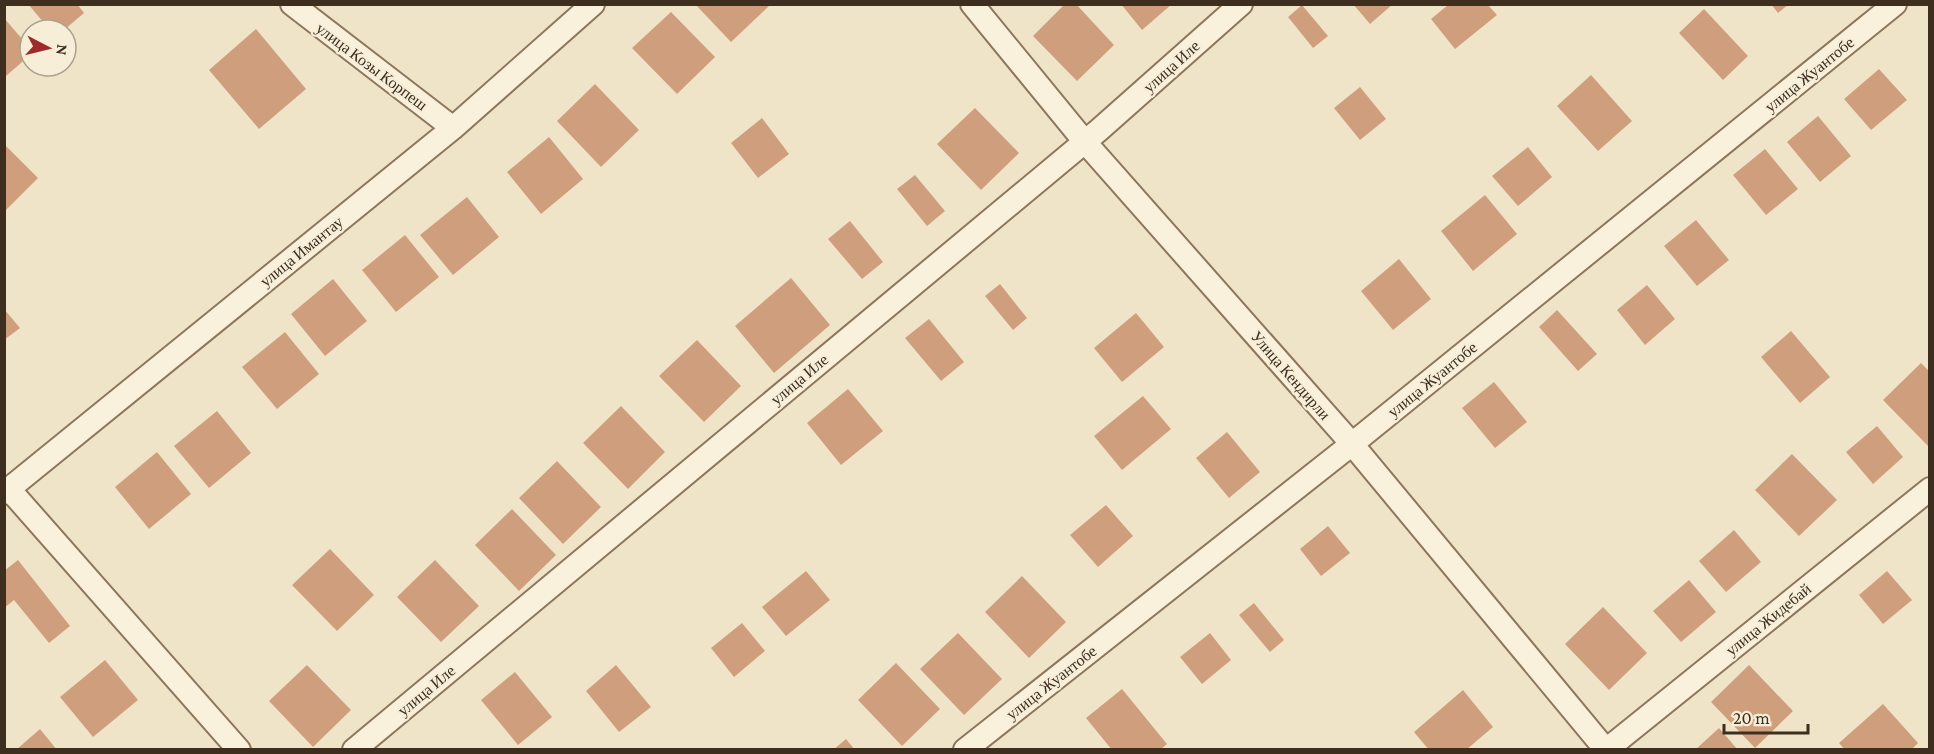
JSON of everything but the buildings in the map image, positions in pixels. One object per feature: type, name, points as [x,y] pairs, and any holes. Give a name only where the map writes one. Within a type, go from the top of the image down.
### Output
[{"type":"street","name":"улица Козы Корпеш","points":[[291,4],[453,128]]},
{"type":"street","name":"улица Имантау","points":[[7,491],[453,128],[593,4]]},
{"type":"street","name":"Улица Кендирли","points":[[972,4],[1085,142],[1352,444],[1606,750]]},
{"type":"street","name":"улица Иле","points":[[354,750],[1085,142],[1241,4]]},
{"type":"street","name":"улица Жуантобе","points":[[965,750],[1352,444],[1895,4]]},
{"type":"street","name":"улица Жидебай","points":[[1606,750],[1929,489]]},
{"type":"street","points":[[7,491],[239,750]]}]
